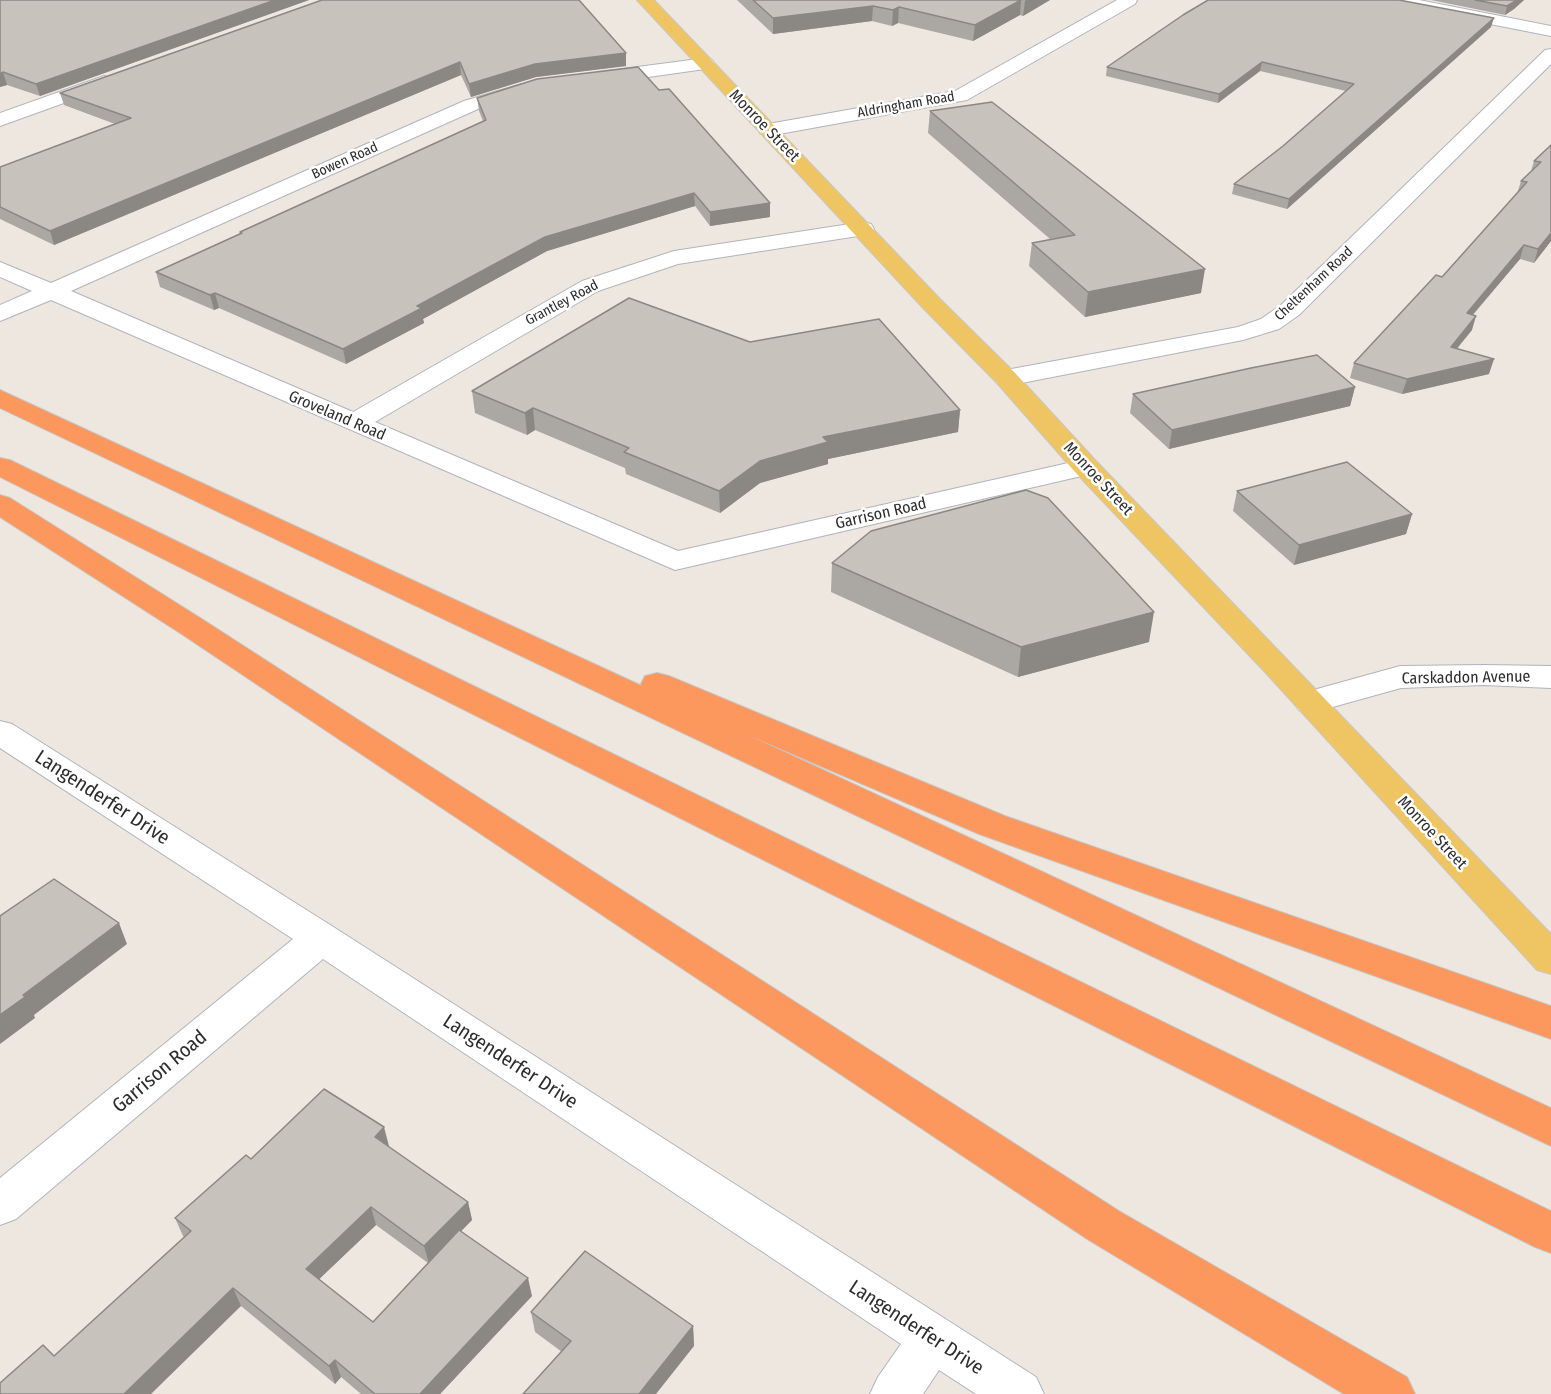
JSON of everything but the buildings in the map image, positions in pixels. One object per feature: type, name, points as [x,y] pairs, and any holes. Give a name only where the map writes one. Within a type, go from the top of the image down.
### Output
[{"type":"highway","points":[[0,398],[1551,1128]]},
{"type":"highway","points":[[0,466],[1551,1233]]},
{"type":"highway","points":[[191,488],[992,825],[1551,1023]]},
{"type":"highway","points":[[0,504],[194,628],[1103,1225],[1390,1394]]},
{"type":"main road","name":"Monroe Street","points":[[645,0],[932,304],[1006,378],[1086,467],[1311,702],[1551,959]]},
{"type":"street","name":"Aldringham Road","points":[[768,130],[960,96],[1129,0]]},
{"type":"street","points":[[1393,0],[1551,31]]},
{"type":"street","name":"Cheltenham Road","points":[[1006,378],[1243,333],[1270,324],[1290,310],[1551,54]]},
{"type":"street","points":[[582,80],[706,64]]},
{"type":"street","points":[[0,120],[122,76]]},
{"type":"street","name":"Bowen Road","points":[[0,314],[471,105],[536,86]]},
{"type":"street","name":"Grantley Road","points":[[354,423],[590,286],[674,258],[863,229]]},
{"type":"street","name":"Groveland Road","points":[[0,269],[675,561]]},
{"type":"street","name":"Garrison Road","points":[[675,561],[1086,467]]},
{"type":"street","name":"Carskaddon Avenue","points":[[1311,702],[1400,677],[1484,675],[1551,677]]},
{"type":"street","name":"Langenderfer Drive","points":[[0,732],[321,938],[932,1340],[1018,1394]]},
{"type":"street","name":"Garrison Road","points":[[0,1205],[321,938]]},
{"type":"street","points":[[895,1394],[932,1340]]}]
